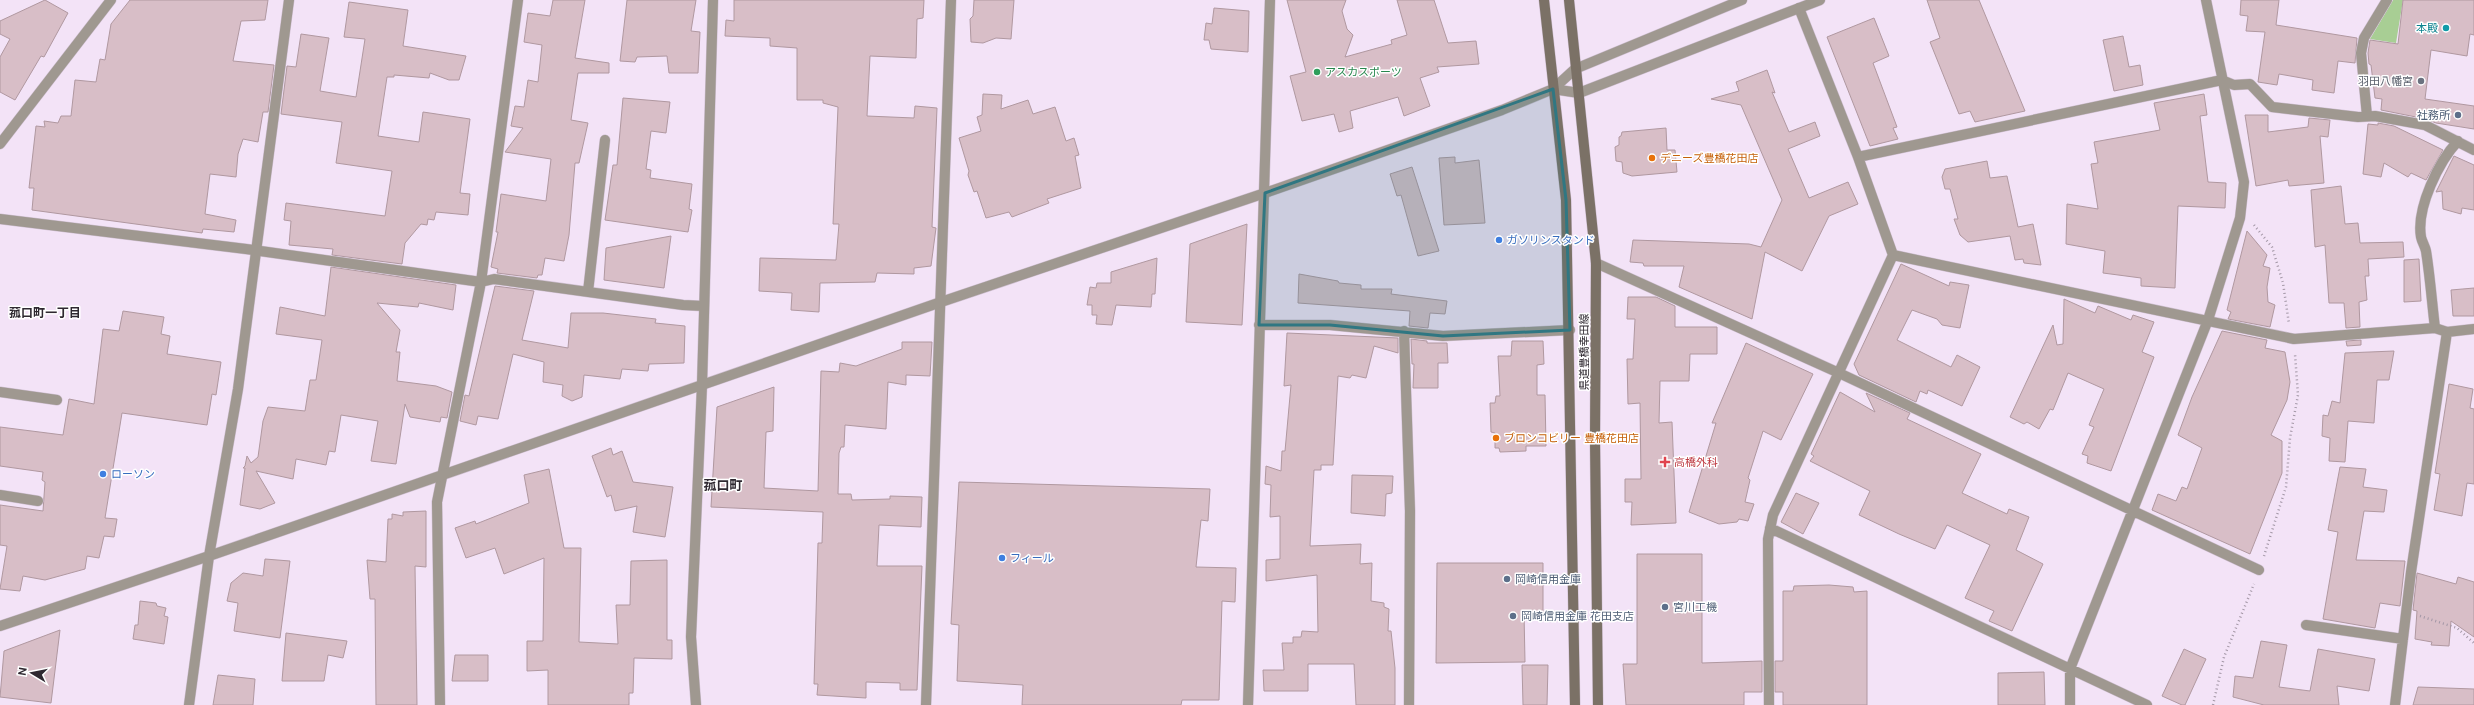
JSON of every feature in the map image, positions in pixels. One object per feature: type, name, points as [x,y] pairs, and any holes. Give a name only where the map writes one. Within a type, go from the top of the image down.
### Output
[{"type":"main road","name":"県道豊橋幸田線","points":[[1544,0],[1566,200],[1570,330],[1575,705]]},
{"type":"main road","name":"県道豊橋幸田線","points":[[1569,0],[1596,263],[1595,440],[1598,705]]},
{"type":"street","points":[[0,144],[112,0]]},
{"type":"street","points":[[188,705],[209,556],[238,389],[258,251],[289,0]]},
{"type":"street","points":[[440,705],[437,502],[481,282],[518,0]]},
{"type":"street","points":[[696,705],[691,637],[702,385],[703,306],[713,0]]},
{"type":"street","points":[[926,705],[951,0]]},
{"type":"street","points":[[1248,705],[1270,0]]},
{"type":"street","points":[[0,626],[209,556],[941,302],[1265,193],[1502,110],[1553,89],[1575,69],[1742,0]]},
{"type":"street","points":[[1553,89],[1579,93],[1820,0]]},
{"type":"street","points":[[2070,705],[2070,669],[2208,320],[2240,218],[2244,182],[2206,0]]},
{"type":"street","points":[[2367,116],[2361,53],[2364,38],[2387,0]]},
{"type":"street","points":[[1769,705],[1768,539],[1772,515],[1893,254],[1858,157],[1799,8]]},
{"type":"street","points":[[1858,157],[2222,80],[2234,85],[2250,84],[2272,107],[2358,117],[2367,116],[2425,125],[2474,150]]},
{"type":"street","points":[[588,292],[605,140]]},
{"type":"street","points":[[2435,328],[2426,250],[2421,236],[2424,206],[2434,180],[2446,156],[2458,141]]},
{"type":"street","points":[[0,219],[258,251],[481,282],[494,279],[703,306]]},
{"type":"street","points":[[1893,254],[2294,339],[2435,328],[2447,332],[2474,329]]},
{"type":"street","points":[[1596,263],[1839,373],[2259,570]]},
{"type":"street","points":[[1260,325],[1330,325],[1443,336],[1570,330]]},
{"type":"street","points":[[1404,331],[1410,511],[1409,705]]},
{"type":"street","points":[[2395,705],[2447,332]]},
{"type":"street","points":[[0,392],[57,400]]},
{"type":"street","points":[[0,495],[38,501]]},
{"type":"street","points":[[1770,528],[2147,705]]},
{"type":"street","points":[[2306,625],[2403,639]]},
{"type":"path","points":[[2213,705],[2224,657],[2259,570],[2286,488],[2290,438],[2298,395],[2294,339],[2289,325],[2283,283],[2272,247],[2251,220],[2240,218]]},
{"type":"path","points":[[2407,612],[2458,628],[2474,643]]},
{"type":"highlighted area","points":[[1553,89],[1566,200],[1570,330],[1443,336],[1330,325],[1259,325],[1265,193]]},
{"type":"green space","points":[[2393,0],[2403,0],[2396,43],[2370,39]]},
{"type":"building","points":[[45,0],[68,13],[44,57],[41,56],[15,100],[0,92],[0,57],[10,39],[0,34],[0,21]]},
{"type":"building","points":[[130,0],[268,0],[265,20],[241,21],[233,61],[274,65],[268,112],[263,112],[258,142],[243,139],[238,154],[236,177],[210,174],[205,214],[236,220],[234,232],[203,229],[202,233],[32,210],[34,188],[29,188],[36,126],[45,127],[44,121],[58,123],[61,116],[71,116],[75,80],[96,82],[100,59],[105,60],[111,24]]},
{"type":"building","points":[[553,0],[585,0],[575,58],[609,63],[609,73],[578,73],[571,120],[588,123],[579,163],[575,163],[569,235],[564,261],[545,258],[542,275],[538,275],[537,278],[497,273],[498,269],[491,267],[498,232],[496,232],[501,194],[546,201],[551,159],[505,152],[523,128],[511,126],[515,106],[524,107],[528,80],[538,82],[542,45],[524,42],[528,13],[550,16]]},
{"type":"building","points":[[627,0],[696,0],[691,31],[700,32],[698,73],[669,73],[667,56],[637,57],[635,62],[620,61]]},
{"type":"building","points":[[734,0],[924,0],[923,18],[917,19],[916,58],[870,56],[867,116],[914,118],[915,106],[937,108],[932,227],[936,228],[931,266],[914,268],[914,274],[877,273],[875,282],[820,283],[819,312],[791,310],[792,293],[759,291],[760,258],[836,260],[839,224],[833,224],[838,107],[823,103],[823,100],[797,100],[797,48],[770,46],[770,38],[725,36],[726,20],[734,21]]},
{"type":"building","points":[[974,0],[1014,0],[1011,39],[996,38],[983,43],[971,42],[970,19],[973,16]]},
{"type":"building","points":[[1287,0],[1346,0],[1342,11],[1347,29],[1353,35],[1345,57],[1392,44],[1391,40],[1407,35],[1397,0],[1434,0],[1448,43],[1476,41],[1479,64],[1437,67],[1439,72],[1420,78],[1430,106],[1404,116],[1398,97],[1350,111],[1353,128],[1339,132],[1334,114],[1302,121],[1290,76],[1306,72]]},
{"type":"building","points":[[1927,0],[1979,0],[2025,111],[1975,122],[1970,111],[1959,114],[1930,42],[1940,38]]},
{"type":"building","points":[[2241,0],[2279,0],[2276,25],[2357,38],[2355,63],[2338,61],[2334,93],[2312,90],[2313,80],[2279,74],[2277,85],[2258,82],[2265,32],[2246,31],[2248,16],[2240,15]]},
{"type":"building","name":"羽田八幡宮","points":[[2403,0],[2474,0],[2474,35],[2470,34],[2467,56],[2431,50],[2425,99],[2474,106],[2474,129],[2436,123],[2426,119],[2381,110],[2382,99],[2375,98],[2371,65],[2369,64],[2368,53],[2370,40],[2398,44]]},
{"type":"building","points":[[349,2],[408,10],[403,46],[466,56],[459,80],[449,80],[430,73],[429,78],[394,75],[394,77],[387,77],[378,136],[419,142],[423,112],[470,119],[460,193],[470,194],[468,215],[436,212],[434,220],[428,219],[427,225],[421,224],[405,243],[402,264],[332,255],[333,249],[289,245],[291,221],[284,220],[286,203],[385,216],[392,171],[336,163],[342,122],[281,114],[287,66],[296,67],[301,34],[329,38],[320,91],[356,97],[365,39],[344,37]]},
{"type":"building","points":[[1214,8],[1249,11],[1248,52],[1211,49],[1209,40],[1204,40],[1206,23],[1212,24]]},
{"type":"building","points":[[1874,18],[1889,56],[1873,63],[1897,127],[1893,128],[1898,139],[1870,146],[1827,37]]},
{"type":"building","points":[[2123,36],[2129,67],[2140,65],[2143,85],[2114,91],[2103,40]]},
{"type":"building","points":[[1767,70],[1775,93],[1772,92],[1789,132],[1815,122],[1820,136],[1788,149],[1809,198],[1848,182],[1858,204],[1829,216],[1802,271],[1765,252],[1752,319],[1679,287],[1684,266],[1644,266],[1643,263],[1630,262],[1633,240],[1749,244],[1761,247],[1782,200],[1741,105],[1711,99],[1739,91],[1736,82]]},
{"type":"building","points":[[983,94],[1002,95],[1001,109],[1028,100],[1033,114],[1055,107],[1066,141],[1074,138],[1079,155],[1075,156],[1081,188],[1047,199],[1049,203],[1012,217],[1009,212],[986,218],[977,191],[974,192],[968,175],[969,171],[959,138],[981,131],[977,117],[982,115]]},
{"type":"building","points":[[2204,94],[2207,115],[2200,116],[2208,182],[2226,183],[2225,208],[2178,206],[2175,288],[2141,286],[2141,278],[2103,273],[2105,251],[2066,244],[2067,204],[2098,209],[2091,164],[2098,163],[2094,142],[2160,130],[2154,103]]},
{"type":"building","points":[[623,98],[670,102],[666,133],[651,131],[646,169],[651,170],[650,178],[692,184],[689,209],[692,210],[688,232],[605,220],[613,165],[617,165]]},
{"type":"building","points":[[2245,115],[2268,115],[2268,132],[2308,127],[2309,118],[2330,120],[2328,137],[2320,136],[2324,183],[2289,186],[2288,180],[2256,186]]},
{"type":"building","points":[[2378,123],[2394,126],[2443,150],[2426,180],[2411,173],[2408,177],[2384,163],[2381,177],[2363,174],[2368,124],[2378,125]]},
{"type":"building","points":[[1666,128],[1667,150],[1675,150],[1677,172],[1632,176],[1623,173],[1622,162],[1616,161],[1615,147],[1619,145],[1619,137],[1621,136],[1622,132]]},
{"type":"building","points":[[2454,156],[2474,165],[2474,210],[2462,208],[2461,214],[2443,209],[2442,191],[2436,192]]},
{"type":"building","points":[[1455,157],[1455,163],[1479,160],[1485,223],[1444,225],[1439,158]]},
{"type":"building","points":[[1987,161],[1990,178],[2007,176],[2018,227],[2033,224],[2041,265],[2024,263],[2023,259],[2015,260],[2010,236],[1968,242],[1960,235],[1954,219],[1958,219],[1950,189],[1945,189],[1942,177],[1945,169]]},
{"type":"building","points":[[1412,167],[1439,251],[1418,256],[1401,195],[1397,196],[1390,174]]},
{"type":"building","points":[[2341,186],[2345,224],[2358,223],[2360,243],[2403,242],[2404,257],[2368,259],[2369,276],[2365,276],[2367,300],[2359,302],[2360,327],[2346,328],[2344,303],[2329,303],[2325,245],[2315,247],[2311,190]]},
{"type":"building","points":[[1247,224],[1242,325],[1186,322],[1190,244]]},
{"type":"building","points":[[2247,231],[2267,255],[2263,266],[2270,268],[2267,287],[2268,302],[2275,305],[2270,327],[2228,319],[2231,312],[2227,310]]},
{"type":"building","points":[[671,236],[664,288],[604,280],[606,248]]},
{"type":"building","points":[[1157,258],[1155,294],[1152,294],[1151,307],[1116,305],[1112,325],[1096,324],[1097,315],[1092,315],[1092,305],[1087,305],[1090,287],[1096,288],[1097,283],[1111,283],[1111,272]]},
{"type":"building","points":[[2419,259],[2421,301],[2404,302],[2404,260]]},
{"type":"building","points":[[1901,264],[1949,286],[1950,282],[1969,285],[1960,328],[1942,325],[1937,319],[1912,310],[1897,340],[1951,367],[1957,355],[1980,367],[1962,406],[1928,390],[1927,394],[1920,391],[1916,402],[1859,375],[1854,364]]},
{"type":"building","points":[[331,267],[456,285],[453,310],[419,303],[418,307],[377,303],[400,330],[396,352],[400,352],[397,381],[436,386],[452,392],[447,418],[441,417],[440,422],[410,417],[405,404],[396,464],[371,461],[378,421],[341,415],[335,452],[329,451],[326,465],[296,459],[293,479],[256,471],[275,503],[260,509],[240,505],[245,468],[243,468],[245,466],[247,456],[251,463],[258,457],[263,421],[268,407],[305,411],[310,380],[316,380],[322,340],[276,334],[280,307],[325,316]]},
{"type":"building","points":[[1299,274],[1338,281],[1339,283],[1361,285],[1361,289],[1392,289],[1391,294],[1447,301],[1445,314],[1430,313],[1428,328],[1409,326],[1410,311],[1298,303]]},
{"type":"building","points":[[495,286],[534,291],[522,340],[568,348],[571,313],[603,313],[656,319],[655,323],[685,326],[684,363],[649,364],[648,371],[622,369],[620,379],[584,375],[582,397],[572,401],[562,396],[563,385],[543,382],[544,362],[513,354],[498,419],[478,416],[476,425],[460,421],[465,395],[469,396]]},
{"type":"building","points":[[2474,288],[2474,316],[2453,316],[2451,290]]},
{"type":"building","points":[[1628,297],[1656,297],[1675,306],[1675,327],[1717,327],[1717,354],[1690,354],[1689,381],[1660,381],[1659,423],[1672,422],[1676,523],[1631,525],[1632,502],[1625,502],[1625,479],[1641,479],[1640,403],[1628,404],[1627,359],[1633,359],[1635,319],[1627,319]]},
{"type":"building","points":[[2064,299],[2095,313],[2098,306],[2131,320],[2133,315],[2154,322],[2142,352],[2154,357],[2111,471],[2087,463],[2088,456],[2082,454],[2094,427],[2089,425],[2104,389],[2068,373],[2053,410],[2050,409],[2039,429],[2027,422],[2024,424],[2010,417],[2053,325],[2057,345],[2063,344]]},
{"type":"building","points":[[123,311],[164,317],[161,334],[170,336],[167,354],[221,362],[216,395],[212,394],[207,425],[122,413],[105,518],[117,519],[114,537],[104,536],[99,558],[87,556],[85,569],[45,580],[23,576],[20,591],[0,589],[7,546],[0,545],[0,505],[43,511],[45,482],[42,480],[43,472],[0,466],[0,427],[63,435],[69,399],[94,404],[103,329],[119,331]]},
{"type":"building","points":[[2222,331],[2267,340],[2265,348],[2285,352],[2290,382],[2287,400],[2271,435],[2282,441],[2282,473],[2250,554],[2152,510],[2158,494],[2176,501],[2182,487],[2187,489],[2202,448],[2178,435],[2192,397]]},
{"type":"building","points":[[1287,333],[1398,338],[1398,353],[1374,346],[1366,378],[1352,375],[1350,378],[1338,376],[1333,465],[1321,465],[1321,470],[1314,470],[1310,546],[1361,544],[1360,564],[1372,563],[1371,601],[1384,603],[1384,607],[1389,609],[1388,631],[1391,631],[1395,668],[1395,705],[1356,705],[1354,664],[1308,664],[1308,691],[1264,691],[1263,670],[1284,670],[1282,643],[1293,643],[1293,637],[1301,637],[1302,631],[1318,632],[1317,575],[1266,581],[1266,560],[1280,559],[1280,516],[1270,517],[1271,485],[1265,484],[1266,466],[1281,471],[1282,451],[1285,451],[1291,385],[1284,386]]},
{"type":"building","points":[[1411,339],[1427,341],[1427,343],[1447,343],[1448,363],[1438,363],[1438,388],[1413,388],[1414,364],[1412,364]]},
{"type":"building","points":[[2361,340],[2361,345],[2347,346],[2346,341]]},
{"type":"building","points":[[1512,341],[1543,341],[1544,364],[1537,365],[1537,395],[1545,395],[1546,446],[1526,446],[1526,451],[1500,452],[1499,448],[1495,448],[1495,433],[1491,432],[1490,403],[1495,403],[1496,396],[1500,396],[1498,356],[1511,356]]},
{"type":"building","points":[[902,342],[932,342],[930,376],[906,375],[906,385],[888,382],[886,429],[845,425],[844,447],[841,447],[839,453],[838,494],[851,494],[852,500],[890,499],[890,496],[922,497],[921,527],[879,525],[877,566],[922,566],[917,690],[900,690],[900,683],[866,682],[866,698],[817,695],[818,684],[814,684],[818,543],[822,543],[823,512],[711,507],[717,407],[774,387],[773,431],[766,432],[764,488],[818,491],[821,371],[839,372],[840,363],[856,366],[902,349]]},
{"type":"building","points":[[1746,343],[1813,374],[1781,440],[1763,431],[1748,478],[1750,480],[1745,502],[1754,504],[1748,521],[1739,519],[1737,522],[1719,524],[1689,512],[1716,423],[1712,423]]},
{"type":"building","points":[[2394,351],[2389,380],[2377,380],[2374,423],[2348,421],[2345,462],[2329,461],[2330,438],[2322,436],[2323,415],[2328,416],[2332,401],[2340,403],[2345,353]]},
{"type":"building","points":[[2449,384],[2473,389],[2470,408],[2474,409],[2474,484],[2467,483],[2462,516],[2434,510],[2440,474],[2435,473]]},
{"type":"building","points":[[1840,392],[1875,412],[1866,393],[1910,413],[1907,419],[1981,454],[1962,493],[2007,514],[2009,509],[2029,517],[2016,550],[2043,564],[2012,631],[1989,621],[1994,611],[1965,598],[1990,545],[1947,525],[1935,549],[1899,534],[1859,515],[1870,491],[1810,461],[1814,456],[1811,454]]},
{"type":"building","points":[[611,448],[613,455],[622,451],[633,482],[673,487],[665,537],[633,532],[637,506],[615,511],[611,495],[607,497],[592,456]]},
{"type":"building","points":[[2340,467],[2366,469],[2363,487],[2387,490],[2384,512],[2364,511],[2356,560],[2405,561],[2400,606],[2380,603],[2375,628],[2323,619],[2338,532],[2328,530]]},
{"type":"building","points":[[549,469],[564,548],[581,548],[579,642],[618,644],[616,605],[630,605],[631,561],[667,560],[667,640],[672,640],[672,659],[634,658],[633,693],[629,693],[629,705],[548,705],[548,670],[527,671],[527,641],[543,641],[544,558],[504,574],[495,548],[466,558],[455,528],[475,521],[476,524],[529,503],[524,475]]},
{"type":"building","points":[[1352,475],[1393,476],[1392,493],[1386,494],[1385,516],[1351,513]]},
{"type":"building","points":[[959,482],[1210,489],[1208,521],[1201,520],[1196,567],[1236,568],[1235,602],[1222,601],[1219,700],[1182,700],[1181,705],[1022,705],[1023,685],[957,681],[959,625],[951,624]]},
{"type":"building","points":[[1796,493],[1819,503],[1803,534],[1781,522]]},
{"type":"building","points":[[426,511],[426,567],[415,566],[417,705],[376,705],[375,599],[370,599],[367,560],[386,562],[388,519],[392,519],[392,514],[403,516],[403,512]]},
{"type":"building","points":[[1637,554],[1702,554],[1702,663],[1762,661],[1762,692],[1744,692],[1744,705],[1626,705],[1623,664],[1637,664]]},
{"type":"building","points":[[265,559],[290,561],[280,638],[234,631],[238,603],[227,601],[231,583],[243,573],[263,576]]},
{"type":"building","points":[[1437,563],[1543,563],[1543,613],[1524,613],[1525,662],[1436,663]]},
{"type":"building","points":[[2417,573],[2456,584],[2458,577],[2474,582],[2474,637],[2451,621],[2449,646],[2431,645],[2432,642],[2415,639],[2417,611],[2413,610]]},
{"type":"building","points":[[1829,585],[1853,587],[1854,592],[1867,591],[1867,705],[1783,705],[1783,692],[1775,692],[1775,661],[1783,661],[1783,591],[1793,591],[1794,586]]},
{"type":"building","points":[[140,601],[156,603],[157,606],[166,608],[164,616],[168,617],[164,644],[133,639],[135,625],[138,625]]},
{"type":"building","points":[[60,630],[51,703],[0,697],[4,651]]},
{"type":"building","points":[[286,633],[347,641],[343,658],[328,655],[324,681],[282,681]]},
{"type":"building","points":[[2261,641],[2287,645],[2279,687],[2310,691],[2318,649],[2375,659],[2369,691],[2337,686],[2339,705],[2264,705],[2233,697],[2235,676],[2253,678]]},
{"type":"building","points":[[2184,649],[2206,659],[2185,705],[2182,705],[2162,696]]},
{"type":"building","points":[[455,655],[488,655],[488,681],[452,681]]},
{"type":"building","points":[[1522,665],[1548,665],[1547,705],[1523,705]]},
{"type":"building","points":[[2044,672],[2045,705],[1998,705],[1998,673]]},
{"type":"building","points":[[218,675],[255,679],[253,705],[213,705]]},
{"type":"building","points":[[2418,687],[2474,689],[2474,705],[2413,705]]},
{"type":"place","name":"本殿","points":[[2446,28]]},
{"type":"place","name":"アスカスポーツ","points":[[1317,72]]},
{"type":"place","name":"羽田八幡宮","points":[[2421,81]]},
{"type":"place","name":"社務所","points":[[2458,115]]},
{"type":"place","name":"デニーズ豊橋花田店","points":[[1652,158]]},
{"type":"place","name":"ガソリンスタンド","points":[[1499,240]]},
{"type":"place","name":"ブロンコビリー 豊橋花田店","points":[[1496,438]]},
{"type":"place","name":"高橋外科","points":[[1665,462]]},
{"type":"place","name":"ローソン","points":[[103,474]]},
{"type":"place","name":"フィール","points":[[1002,558]]},
{"type":"place","name":"岡崎信用金庫","points":[[1507,579]]},
{"type":"place","name":"宮川工機","points":[[1665,607]]},
{"type":"place","name":"岡崎信用金庫 花田支店","points":[[1513,616]]},
{"type":"district","name":"菰口町一丁目","points":[[45,313]]},
{"type":"district","name":"菰口町","points":[[723,485]]}]
